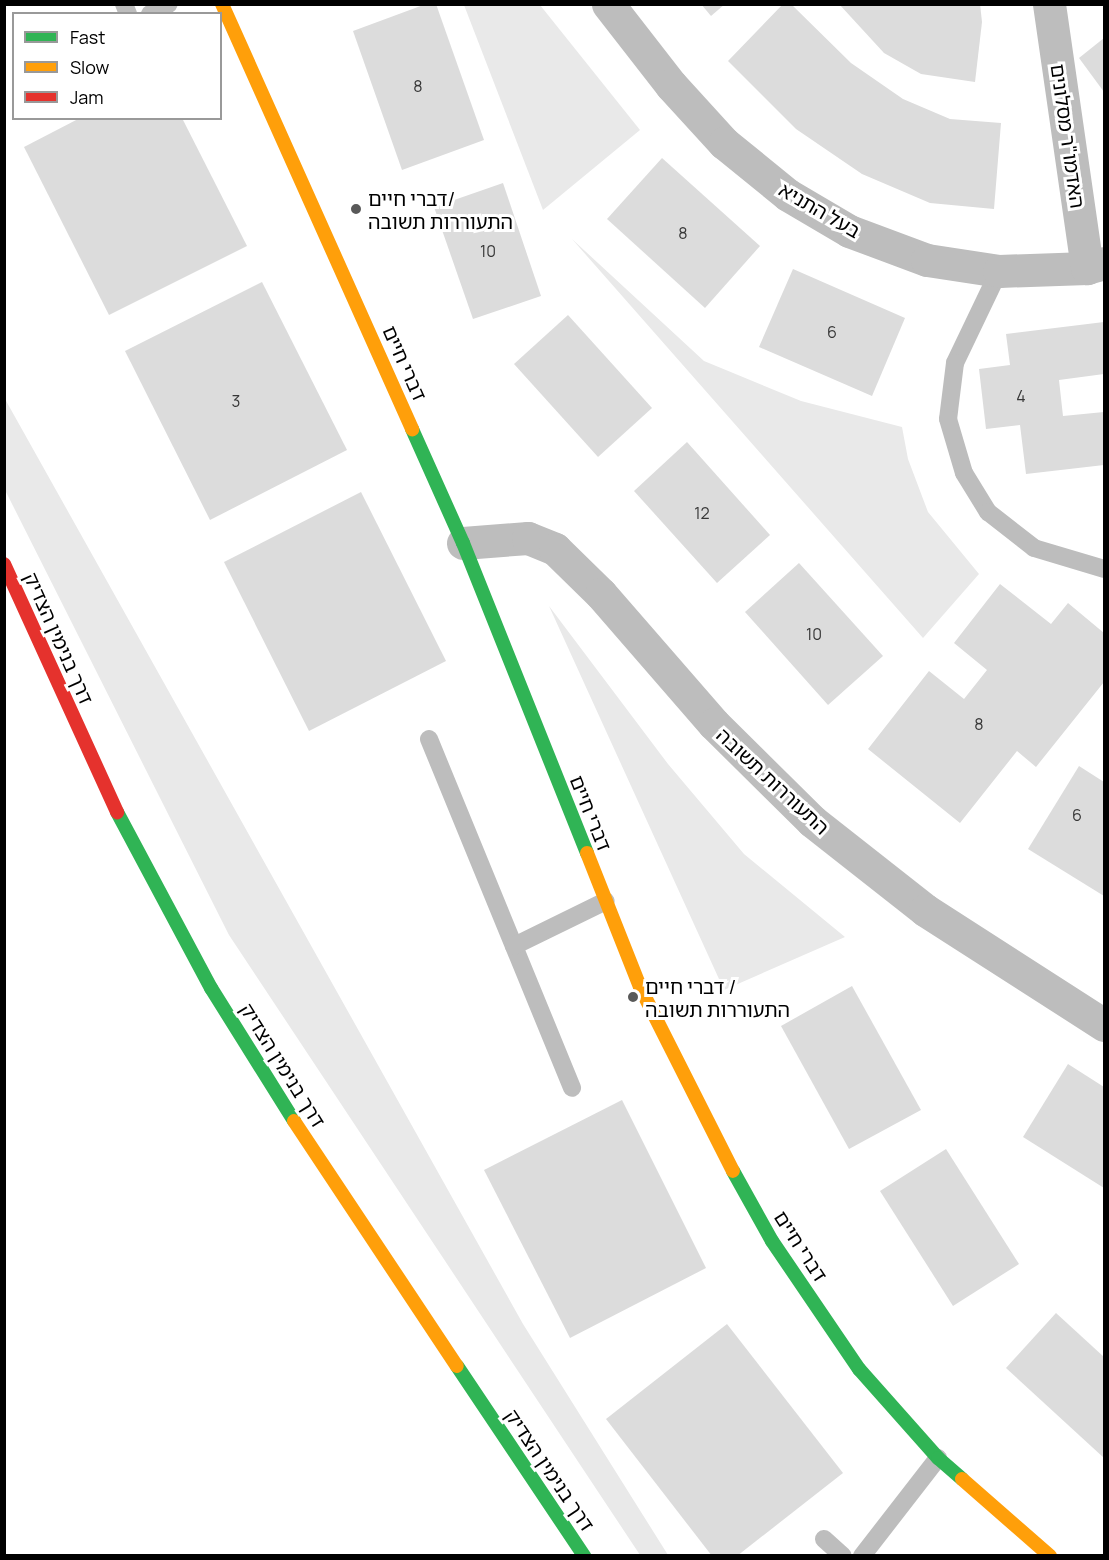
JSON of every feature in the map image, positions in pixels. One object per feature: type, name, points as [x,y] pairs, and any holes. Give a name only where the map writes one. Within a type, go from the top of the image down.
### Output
[{"type":"street","name":"דברי חיים","points":[[222,4],[463,543],[640,987],[710,1130],[772,1241],[859,1369],[938,1458],[1050,1556]]},
{"type":"street","name":"בעל התניא","points":[[608,4],[671,85],[724,143],[788,195],[849,231],[927,260],[999,271],[1096,266]]},
{"type":"street","name":"האדמו\"ר מסלונים","points":[[1049,4],[1096,266]]},
{"type":"street","name":"התעוררות תשובה","points":[[463,543],[528,538],[555,549],[602,594],[714,724],[812,821],[925,910],[1104,1026]]},
{"type":"street","name":"דרך בנימין הצדיק","points":[[4,564],[116,810],[211,988],[300,1130],[584,1556]]},
{"type":"lane","points":[[154,12],[169,4]]},
{"type":"lane","points":[[999,271],[955,363],[948,419],[964,473],[988,512],[1034,548],[1104,569]]},
{"type":"lane","points":[[429,740],[572,1088]]},
{"type":"lane","points":[[514,946],[606,901]]},
{"type":"lane","points":[[861,1556],[938,1458]]},
{"type":"lane","points":[[824,1539],[843,1556]]},
{"type":"shaded area","points":[[464,5],[540,5],[640,130],[543,210]]},
{"type":"shaded area","points":[[572,239],[704,361],[801,401],[902,427],[908,459],[928,512],[979,574],[923,638]]},
{"type":"shaded area","points":[[5,399],[523,1324],[668,1555],[640,1555],[229,935],[5,490]]},
{"type":"shaded area","points":[[549,606],[668,764],[744,854],[845,937],[724,990]]},
{"type":"building","points":[[426,4],[436,4],[484,140],[402,170],[353,31]]},
{"type":"building","points":[[701,4],[725,4],[711,16]]},
{"type":"building","points":[[783,4],[791,4],[851,63],[903,99],[950,119],[1001,123],[994,209],[930,203],[862,174],[796,129],[728,61]]},
{"type":"building","points":[[839,4],[980,4],[982,22],[975,82],[921,74],[884,53]]},
{"type":"building","points":[[1104,38],[1104,92],[1079,58]]},
{"type":"building","points":[[76,120],[183,120],[247,246],[109,315],[24,147]]},
{"type":"building","points":[[662,158],[760,246],[705,308],[607,219]]},
{"type":"building","points":[[503,183],[541,296],[473,319],[434,207]]},
{"type":"building","points":[[793,269],[905,318],[872,396],[759,347]]},
{"type":"building","points":[[262,282],[347,450],[210,520],[125,351]]},
{"type":"building","points":[[568,315],[652,408],[598,457],[514,364]]},
{"type":"building","points":[[1104,322],[1104,374],[1059,380],[1063,416],[1104,412],[1104,465],[1026,474],[1020,425],[986,429],[979,369],[1010,365],[1006,334]]},
{"type":"building","points":[[687,442],[770,535],[717,583],[634,491]]},
{"type":"building","points":[[361,492],[446,661],[309,731],[224,562]]},
{"type":"building","points":[[799,563],[883,656],[828,705],[745,612]]},
{"type":"building","points":[[1000,584],[1051,624],[1068,603],[1104,633],[1104,682],[1036,767],[1017,751],[960,823],[868,749],[929,671],[964,699],[987,670],[954,643]]},
{"type":"building","points":[[1079,766],[1104,782],[1104,896],[1028,849]]},
{"type":"building","points":[[852,986],[921,1110],[849,1149],[781,1026]]},
{"type":"building","points":[[1068,1064],[1104,1087],[1104,1188],[1023,1137]]},
{"type":"building","points":[[622,1100],[706,1268],[570,1338],[484,1170]]},
{"type":"building","points":[[946,1149],[1019,1264],[953,1306],[880,1191]]},
{"type":"building","points":[[1056,1313],[1104,1357],[1104,1458],[1006,1368]]},
{"type":"building","points":[[727,1324],[843,1473],[737,1556],[712,1556],[606,1419]]},
{"type":"traffic: fast","points":[[412,429],[463,543],[587,853]]},
{"type":"traffic: fast","points":[[117,812],[211,988],[294,1121]]},
{"type":"traffic: fast","points":[[733,1171],[772,1241],[859,1369],[938,1458],[962,1479]]},
{"type":"traffic: fast","points":[[457,1366],[584,1556]]},
{"type":"traffic: slow","points":[[222,4],[412,429]]},
{"type":"traffic: slow","points":[[587,853],[640,987],[733,1171]]},
{"type":"traffic: slow","points":[[294,1121],[457,1366]]},
{"type":"traffic: slow","points":[[962,1479],[1050,1556]]},
{"type":"traffic: jam","points":[[4,564],[117,812]]},
{"type":"place","name":"דברי חיים/ התעוררות תשובה","points":[[356,209]]},
{"type":"place","name":"דברי חיים / התעוררות תשובה","points":[[633,997]]}]
